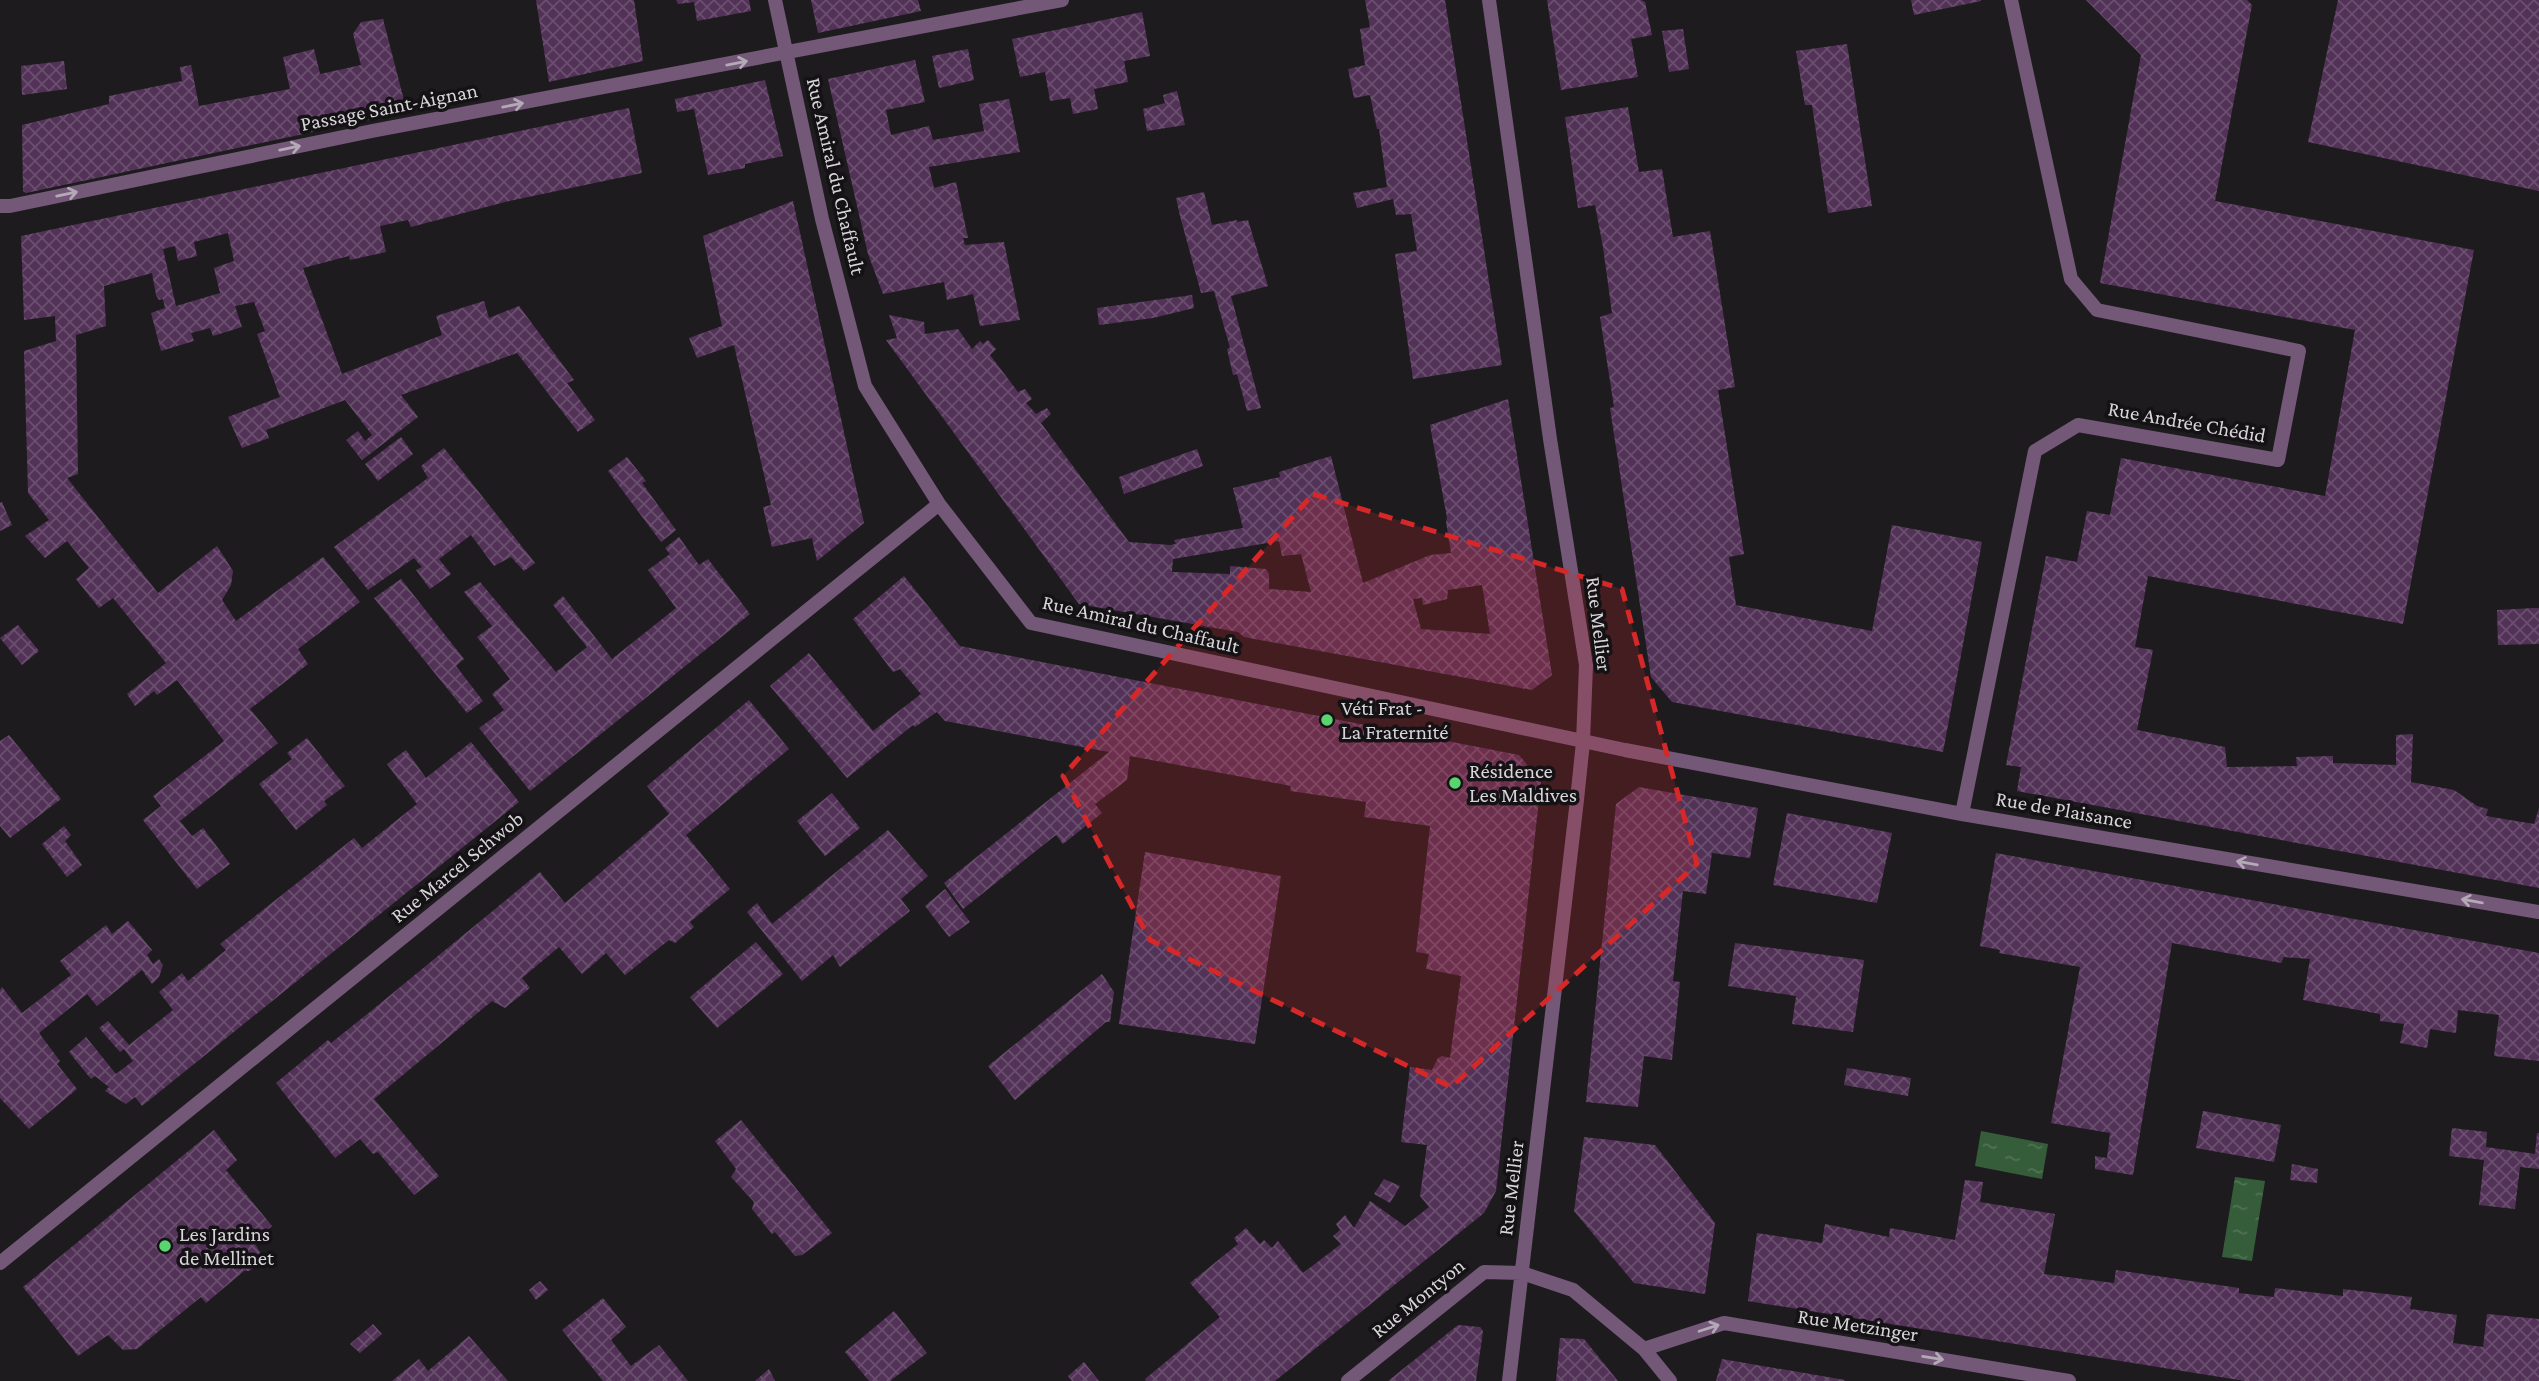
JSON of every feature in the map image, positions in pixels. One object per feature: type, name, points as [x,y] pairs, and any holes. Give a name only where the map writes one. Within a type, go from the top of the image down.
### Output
[{"type":"street","name":"Rue Amiral du Chaffault","points":[[775,0],[821,219],[865,386],[939,503],[1031,623],[1583,742]]},
{"type":"street","name":"Passage Saint-Aignan","points":[[0,206],[386,128],[1062,0]]},
{"type":"street","name":"Rue Mellier","points":[[1489,0],[1550,439],[1586,665],[1583,742],[1509,1381]]},
{"type":"street","name":"Rue Andrée Chédid","points":[[1962,814],[2035,451],[2078,425],[2278,460],[2299,351],[2097,310],[2071,279],[2011,0]]},
{"type":"street","name":"Rue Marcel Schwob","points":[[0,1264],[939,503]]},
{"type":"street","name":"Rue de Plaisance","points":[[1583,742],[1962,814],[2539,912]]},
{"type":"street","name":"Rue Montyon","points":[[1348,1381],[1484,1272],[1522,1273],[1573,1290],[1644,1349],[1670,1381]]},
{"type":"street","name":"Rue Metzinger","points":[[1644,1349],[1724,1323],[2068,1381]]},
{"type":"highlighted area","points":[[1313,494],[1622,589],[1697,864],[1451,1087],[1150,940],[1063,776]]},
{"type":"water","points":[[1981,1131],[2048,1144],[2042,1179],[1975,1166]]},
{"type":"water","points":[[2235,1177],[2265,1181],[2252,1261],[2222,1257]]},
{"type":"building","points":[[536,0],[634,0],[643,61],[549,82]]},
{"type":"building","points":[[676,0],[749,0],[751,11],[697,21],[694,2],[678,4]]},
{"type":"building","points":[[811,0],[918,0],[921,11],[818,33]]},
{"type":"building","points":[[1365,0],[1445,0],[1502,365],[1413,379],[1395,254],[1417,251],[1411,214],[1396,215],[1393,199],[1357,208],[1353,193],[1387,187],[1379,129],[1370,95],[1354,98],[1348,69],[1365,65],[1360,29],[1370,27]]},
{"type":"building","points":[[1547,0],[1645,2],[1652,35],[1631,39],[1638,77],[1561,90]]},
{"type":"building","points":[[1911,0],[1981,0],[1981,1],[1914,15]]},
{"type":"building","points":[[2086,0],[2247,0],[2252,5],[2215,201],[2474,250],[2403,624],[2148,576],[2135,647],[2153,650],[2137,730],[2225,747],[2227,767],[2297,766],[2296,757],[2333,756],[2333,763],[2396,765],[2396,735],[2413,734],[2411,782],[2454,790],[2477,806],[2488,809],[2486,816],[2534,824],[2539,808],[2539,888],[2017,791],[2021,767],[2006,765],[2046,556],[2077,562],[2087,511],[2110,515],[2121,458],[2325,496],[2355,330],[2100,283],[2141,55]]},
{"type":"building","points":[[2338,0],[2539,0],[2539,191],[2308,142]]},
{"type":"building","points":[[1142,12],[1150,56],[1124,61],[1128,82],[1094,89],[1098,109],[1073,114],[1070,98],[1050,101],[1045,72],[1020,77],[1012,39]]},
{"type":"building","points":[[383,19],[407,112],[26,193],[23,191],[22,125],[109,104],[109,96],[182,81],[180,67],[191,65],[199,106],[290,89],[283,57],[314,49],[320,74],[361,65],[353,34],[361,22]]},
{"type":"building","points":[[1683,29],[1689,69],[1669,72],[1662,31]]},
{"type":"building","points":[[1847,44],[1872,206],[1828,213],[1812,105],[1805,105],[1796,51]]},
{"type":"building","points":[[968,49],[974,80],[939,88],[932,56]]},
{"type":"building","points":[[915,60],[925,102],[886,110],[891,135],[929,126],[933,140],[984,131],[979,104],[1009,99],[1020,152],[929,167],[934,188],[956,182],[968,238],[963,238],[965,245],[1004,242],[1020,320],[980,326],[973,294],[947,300],[944,282],[883,294],[868,254],[828,79]]},
{"type":"building","points":[[64,61],[67,89],[22,95],[21,66]]},
{"type":"building","points":[[765,80],[783,156],[745,164],[745,168],[708,175],[694,109],[677,112],[675,99]]},
{"type":"building","points":[[1177,91],[1185,125],[1147,131],[1143,109],[1165,103],[1163,95]]},
{"type":"building","points":[[1628,107],[1639,172],[1662,169],[1673,237],[1710,231],[1735,387],[1718,390],[1744,554],[1729,557],[1736,605],[1872,631],[1892,525],[1982,542],[1943,752],[1672,702],[1651,677],[1610,408],[1614,407],[1600,317],[1612,313],[1603,247],[1595,205],[1578,208],[1565,117]]},
{"type":"building","points":[[629,108],[642,173],[505,202],[411,227],[408,220],[380,226],[386,252],[350,260],[349,256],[303,268],[342,374],[442,335],[436,316],[484,301],[489,318],[519,306],[574,380],[567,383],[595,420],[578,432],[517,353],[401,395],[418,417],[362,460],[346,440],[358,431],[365,441],[372,435],[345,400],[266,430],[269,438],[242,448],[228,417],[280,397],[257,334],[265,331],[254,302],[235,306],[242,327],[213,336],[210,328],[191,333],[194,341],[161,351],[151,313],[165,308],[163,299],[159,300],[156,295],[152,273],[104,286],[106,326],[76,335],[78,474],[67,478],[158,593],[217,546],[233,571],[231,585],[222,600],[236,621],[323,557],[360,602],[298,649],[308,664],[250,709],[278,743],[180,821],[192,836],[203,828],[230,864],[197,889],[143,820],[161,806],[153,796],[224,741],[177,680],[157,695],[154,691],[135,706],[127,694],[166,663],[113,598],[99,608],[76,579],[89,568],[67,541],[45,558],[25,536],[49,520],[28,493],[24,351],[56,341],[55,316],[24,320],[21,236]],"holes":[[[228,233],[234,261],[214,268],[220,293],[176,306],[163,249],[175,246],[178,261],[197,256],[194,242]]]},
{"type":"building","points":[[1204,192],[1212,225],[1248,220],[1268,286],[1231,296],[1261,408],[1247,411],[1237,374],[1233,375],[1227,349],[1230,348],[1214,291],[1201,293],[1180,216],[1176,198]]},
{"type":"building","points":[[793,201],[864,523],[817,561],[812,538],[772,547],[763,507],[771,505],[734,345],[697,358],[689,338],[722,326],[703,236]]},
{"type":"building","points":[[1192,295],[1194,308],[1153,318],[1099,325],[1097,308]]},
{"type":"building","points":[[889,315],[924,322],[925,334],[958,329],[972,349],[980,341],[983,344],[988,340],[996,349],[990,355],[1018,392],[1025,389],[1032,399],[1026,403],[1036,414],[1047,408],[1051,414],[1041,423],[1129,542],[1170,545],[1176,544],[1174,540],[1243,528],[1233,488],[1280,477],[1279,472],[1331,456],[1363,583],[1430,555],[1451,553],[1430,425],[1508,399],[1552,675],[1532,690],[1244,637],[1238,632],[1079,604],[886,340],[897,338]],"holes":[[[1279,541],[1282,556],[1301,554],[1311,592],[1269,589],[1269,574],[1266,569],[1230,566],[1230,574],[1172,572],[1173,559]],[[1482,585],[1490,634],[1421,629],[1413,599],[1422,598],[1423,605],[1447,599],[1448,590]]]},
{"type":"building","points":[[401,437],[413,454],[378,481],[365,464]]},
{"type":"building","points":[[444,448],[535,563],[524,571],[511,557],[494,566],[471,535],[439,559],[451,574],[430,589],[416,570],[422,567],[414,558],[368,590],[334,547],[428,478],[421,466]]},
{"type":"building","points":[[1197,449],[1203,466],[1124,494],[1119,477]]},
{"type":"building","points":[[627,457],[646,481],[642,483],[676,530],[661,542],[608,471]]},
{"type":"building","points":[[2,502],[12,525],[0,531],[0,503]]},
{"type":"building","points":[[679,537],[699,565],[708,559],[750,614],[530,791],[479,728],[504,710],[492,694],[510,679],[477,637],[492,626],[464,592],[480,582],[556,672],[587,647],[553,605],[563,596],[612,659],[676,608],[648,570],[670,554],[665,548]]},
{"type":"building","points":[[904,576],[960,646],[1519,755],[1541,781],[1496,1191],[1484,1213],[1275,1381],[1145,1379],[1220,1317],[1190,1283],[1238,1244],[1234,1238],[1246,1228],[1260,1244],[1264,1240],[1272,1248],[1278,1241],[1303,1273],[1341,1244],[1333,1236],[1340,1230],[1336,1224],[1345,1215],[1354,1228],[1370,1201],[1405,1226],[1429,1207],[1420,1196],[1427,1145],[1401,1142],[1410,1067],[1432,1070],[1438,1058],[1450,1058],[1461,976],[1426,969],[1429,954],[1416,952],[1430,826],[1364,817],[1366,802],[1290,791],[1291,786],[1130,756],[1127,780],[1095,804],[1102,813],[1063,844],[1056,835],[963,909],[944,883],[1109,752],[945,721],[937,712],[915,727],[913,725],[847,778],[770,686],[809,653],[873,731],[921,694],[900,669],[893,672],[853,619]]},
{"type":"building","points":[[401,579],[464,659],[456,666],[483,701],[467,713],[374,598]]},
{"type":"building","points":[[2539,608],[2539,644],[2498,645],[2497,610]]},
{"type":"building","points":[[18,625],[39,651],[22,665],[0,638]]},
{"type":"building","points":[[749,700],[789,749],[686,835],[730,889],[690,922],[694,927],[675,943],[669,940],[625,975],[606,953],[582,974],[559,947],[522,978],[530,988],[505,1008],[492,1001],[374,1099],[439,1176],[414,1195],[378,1152],[373,1154],[360,1139],[335,1158],[276,1083],[328,1040],[331,1043],[540,872],[565,903],[669,814],[647,786]]},
{"type":"building","points":[[9,735],[61,799],[10,838],[0,826],[0,741]]},
{"type":"building","points":[[307,738],[345,786],[324,801],[327,805],[296,830],[259,784],[292,759],[287,753]]},
{"type":"building","points":[[471,742],[519,802],[142,1106],[135,1097],[126,1104],[105,1091],[109,1087],[95,1076],[91,1079],[69,1052],[86,1037],[116,1074],[133,1061],[124,1049],[120,1052],[99,1028],[108,1021],[129,1045],[173,1010],[159,992],[182,973],[188,981],[226,950],[220,944],[354,838],[362,848],[417,804],[387,764],[406,750],[426,778]]},
{"type":"building","points":[[1639,787],[1758,808],[1750,858],[1712,853],[1706,894],[1683,891],[1673,981],[1680,982],[1672,1060],[1644,1056],[1638,1107],[1586,1102],[1616,804]]},
{"type":"building","points":[[832,793],[860,828],[825,856],[797,821]]},
{"type":"building","points":[[1787,813],[1892,833],[1877,903],[1773,885]]},
{"type":"building","points":[[64,826],[71,835],[65,841],[82,865],[67,877],[42,844]]},
{"type":"building","points":[[888,830],[928,876],[901,899],[910,911],[840,967],[833,955],[802,981],[747,912],[757,903],[772,924]]},
{"type":"building","points":[[1145,852],[1281,876],[1255,1044],[1119,1024]]},
{"type":"building","points":[[1996,853],[2539,953],[2539,1061],[2494,1056],[2499,1015],[2458,1010],[2456,1033],[2430,1029],[2427,1048],[2400,1043],[2404,1024],[2380,1021],[2380,1014],[2303,1000],[2310,959],[2284,957],[2281,963],[2172,943],[2133,1175],[2095,1169],[2095,1156],[2107,1158],[2110,1133],[2051,1123],[2080,967],[1999,953],[2000,950],[1980,946]]},
{"type":"building","points":[[945,889],[970,922],[949,937],[925,906]]},
{"type":"building","points":[[128,921],[152,950],[147,955],[153,964],[159,959],[163,965],[159,977],[152,984],[142,970],[97,1006],[87,994],[39,1033],[60,1061],[57,1064],[77,1089],[29,1129],[0,1098],[0,990],[2,987],[22,1013],[71,975],[60,961],[106,925],[112,934]]},
{"type":"building","points":[[756,942],[783,974],[717,1028],[690,997]]},
{"type":"building","points":[[1735,943],[1864,960],[1853,1032],[1792,1024],[1796,996],[1728,986]]},
{"type":"building","points":[[1102,974],[1114,992],[1110,1022],[1106,1022],[1015,1100],[988,1066]]},
{"type":"building","points":[[1847,1068],[1911,1078],[1908,1096],[1844,1085]]},
{"type":"building","points":[[2203,1111],[2281,1125],[2274,1162],[2196,1148]]},
{"type":"building","points":[[741,1120],[832,1233],[802,1255],[795,1256],[775,1232],[772,1234],[752,1209],[754,1202],[731,1177],[736,1169],[715,1141]]},
{"type":"building","points":[[2452,1128],[2487,1132],[2486,1147],[2535,1154],[2539,1133],[2539,1169],[2520,1167],[2515,1209],[2479,1205],[2484,1160],[2449,1156]]},
{"type":"building","name":"Les Jardins de Mellinet","points":[[214,1130],[237,1160],[226,1170],[272,1226],[254,1242],[262,1256],[260,1263],[249,1271],[244,1271],[206,1303],[201,1297],[137,1349],[123,1350],[108,1335],[78,1356],[23,1287]]},
{"type":"building","points":[[1584,1137],[1655,1145],[1715,1223],[1705,1294],[1634,1283],[1574,1211]]},
{"type":"building","points":[[2292,1164],[2318,1169],[2317,1183],[2290,1180]]},
{"type":"building","points":[[1384,1179],[1400,1186],[1390,1203],[1374,1194]]},
{"type":"building","points":[[1965,1180],[1983,1182],[1980,1202],[2055,1214],[2044,1274],[2114,1283],[2116,1270],[2239,1288],[2239,1293],[2274,1297],[2275,1288],[2343,1296],[2343,1289],[2412,1297],[2410,1309],[2457,1315],[2453,1343],[2483,1347],[2487,1314],[2539,1319],[2539,1381],[2245,1381],[1748,1301],[1757,1233],[1822,1243],[1825,1224],[1889,1237],[1890,1228],[1955,1240]]},
{"type":"building","points":[[540,1281],[548,1290],[536,1300],[529,1290]]},
{"type":"building","points":[[603,1298],[626,1327],[611,1340],[631,1366],[659,1345],[688,1381],[603,1381],[562,1330]]},
{"type":"building","points":[[894,1311],[927,1353],[890,1381],[869,1381],[845,1352]]},
{"type":"building","points":[[373,1324],[382,1334],[360,1353],[350,1344]]},
{"type":"building","points":[[1458,1325],[1480,1327],[1483,1331],[1476,1381],[1388,1381]]},
{"type":"building","points":[[469,1336],[508,1381],[392,1381],[419,1359],[428,1371]]},
{"type":"building","points":[[1560,1338],[1584,1339],[1618,1381],[1556,1381]]},
{"type":"building","points":[[1722,1359],[1845,1380],[1716,1381]]},
{"type":"building","points":[[1084,1362],[1099,1381],[1072,1381],[1068,1376]]},
{"type":"building","points":[[769,1369],[775,1381],[755,1381]]},
{"type":"place","name":"Véti Frat - La Fraternité","points":[[1327,720]]},
{"type":"place","name":"Résidence Les Maldives","points":[[1455,783]]},
{"type":"place","name":"Les Jardins de Mellinet","points":[[165,1246]]}]
